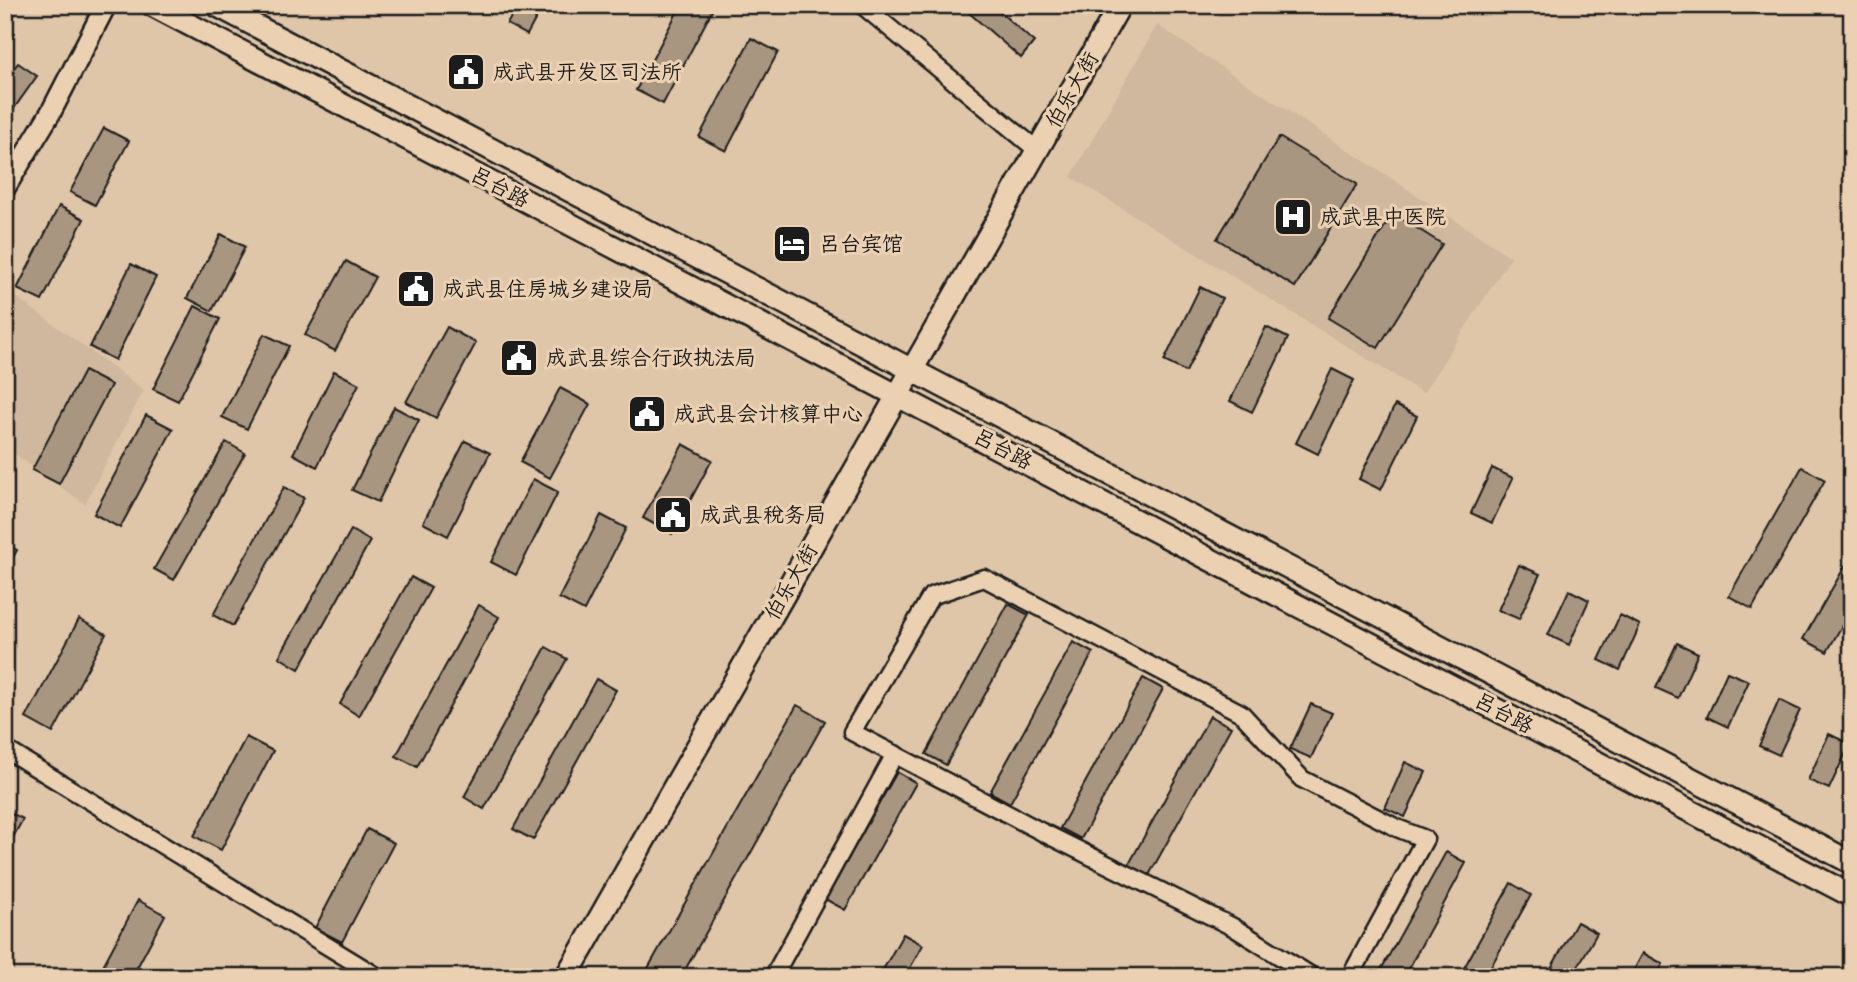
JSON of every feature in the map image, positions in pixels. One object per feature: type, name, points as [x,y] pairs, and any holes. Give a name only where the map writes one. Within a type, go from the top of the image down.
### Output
[{"type":"main road","name":"吕台路","points":[[152,5],[1852,896]]},
{"type":"main road","name":"吕台路","points":[[216,5],[1852,863]]},
{"type":"main road","name":"伯乐大街","points":[[566,977],[1120,5]]},
{"type":"street","points":[[5,188],[51,112],[106,5]]},
{"type":"street","points":[[862,5],[1037,150]]},
{"type":"street","points":[[1313,977],[1233,927],[1042,832],[852,732],[931,596],[984,578],[1241,713],[1302,779],[1397,828],[1425,839],[1350,977]]},
{"type":"street","points":[[5,749],[378,977]]},
{"type":"street","points":[[774,977],[895,754]]},
{"type":"shaded area","name":"成武县中医院","points":[[1157,25],[1511,257],[1423,393],[1071,177]]},
{"type":"shaded area","points":[[5,289],[144,390],[85,504],[5,447]]},
{"type":"building","points":[[518,5],[543,5],[527,35],[507,24]]},
{"type":"building","points":[[681,5],[715,5],[663,104],[636,90]]},
{"type":"building","points":[[960,5],[992,5],[1034,42],[1021,58]]},
{"type":"building","points":[[751,38],[778,52],[726,151],[699,137]]},
{"type":"building","points":[[18,63],[37,76],[5,121],[5,80]]},
{"type":"building","points":[[104,128],[129,141],[95,205],[70,192]]},
{"type":"building","points":[[1279,137],[1357,184],[1295,287],[1217,239]]},
{"type":"building","points":[[59,206],[84,219],[42,301],[17,289]]},
{"type":"building","points":[[1393,213],[1442,244],[1378,348],[1328,318]]},
{"type":"building","points":[[221,234],[245,247],[212,311],[187,298]]},
{"type":"building","points":[[346,261],[375,277],[335,351],[305,335]]},
{"type":"building","points":[[131,264],[156,277],[115,360],[90,347]]},
{"type":"building","points":[[1200,287],[1222,298],[1186,372],[1164,361]]},
{"type":"building","points":[[195,306],[220,319],[178,401],[153,389]]},
{"type":"building","points":[[447,327],[476,343],[436,418],[406,402]]},
{"type":"building","points":[[1266,327],[1288,338],[1252,412],[1230,401]]},
{"type":"building","points":[[264,334],[289,346],[247,429],[222,417]]},
{"type":"building","points":[[1332,369],[1354,380],[1318,454],[1296,443]]},
{"type":"building","points":[[84,371],[111,385],[59,484],[32,470]]},
{"type":"building","points":[[334,371],[359,384],[317,467],[293,454]]},
{"type":"building","points":[[560,388],[590,404],[550,478],[520,462]]},
{"type":"building","points":[[1395,405],[1417,416],[1381,490],[1359,479]]},
{"type":"building","points":[[394,407],[419,420],[378,502],[352,490]]},
{"type":"building","points":[[146,415],[173,429],[120,528],[94,514]]},
{"type":"building","points":[[465,441],[490,453],[448,536],[423,523]]},
{"type":"building","points":[[226,442],[245,453],[174,580],[154,569]]},
{"type":"building","points":[[683,444],[712,460],[672,534],[643,518]]},
{"type":"building","points":[[1802,467],[1825,480],[1752,609],[1729,596]]},
{"type":"building","points":[[1492,468],[1513,478],[1492,523],[1471,513]]},
{"type":"building","points":[[533,479],[558,492],[516,575],[491,562]]},
{"type":"building","points":[[284,487],[304,498],[233,626],[213,615]]},
{"type":"building","points":[[601,515],[626,528],[584,611],[559,598]]},
{"type":"building","points":[[351,530],[370,541],[299,669],[279,657]]},
{"type":"building","points":[[5,543],[17,550],[5,572]]},
{"type":"building","points":[[1852,554],[1852,608],[1827,652],[1803,639]]},
{"type":"building","points":[[1519,565],[1540,574],[1519,619],[1498,610]]},
{"type":"building","points":[[411,577],[431,588],[359,716],[340,704]]},
{"type":"building","points":[[1569,590],[1589,600],[1569,645],[1548,635]]},
{"type":"building","points":[[1008,604],[1029,615],[946,765],[926,754]]},
{"type":"building","points":[[479,605],[499,617],[417,767],[396,756]]},
{"type":"building","points":[[1620,615],[1640,625],[1620,670],[1599,660]]},
{"type":"building","points":[[79,619],[106,634],[53,733],[26,718]]},
{"type":"building","points":[[1073,642],[1093,653],[1010,803],[990,792]]},
{"type":"building","points":[[1677,643],[1698,653],[1678,698],[1656,688]]},
{"type":"building","points":[[546,647],[567,659],[484,809],[464,797]]},
{"type":"building","points":[[1727,672],[1749,681],[1728,727],[1707,717]]},
{"type":"building","points":[[1143,678],[1163,689],[1081,839],[1060,828]]},
{"type":"building","points":[[596,679],[616,690],[533,840],[513,829]]},
{"type":"building","points":[[1779,700],[1800,710],[1779,755],[1759,746]]},
{"type":"building","points":[[1311,704],[1332,713],[1311,758],[1290,749]]},
{"type":"building","points":[[797,705],[825,721],[681,977],[643,977]]},
{"type":"building","points":[[1210,716],[1231,727],[1148,877],[1128,866]]},
{"type":"building","points":[[1829,734],[1850,744],[1829,789],[1808,780]]},
{"type":"building","points":[[246,737],[273,751],[221,850],[194,836]]},
{"type":"building","points":[[1405,762],[1426,772],[1405,817],[1385,808]]},
{"type":"building","points":[[897,772],[916,783],[845,910],[825,899]]},
{"type":"building","points":[[5,810],[23,819],[5,852]]},
{"type":"building","points":[[367,829],[394,843],[342,942],[315,928]]},
{"type":"building","points":[[1446,852],[1466,863],[1404,977],[1377,977]]},
{"type":"building","points":[[1511,883],[1531,895],[1485,977],[1459,977]]},
{"type":"building","points":[[138,900],[165,915],[132,977],[97,977]]},
{"type":"building","points":[[1577,922],[1597,933],[1572,977],[1546,977]]},
{"type":"building","points":[[903,934],[923,945],[905,977],[879,977]]},
{"type":"building","points":[[1643,953],[1663,964],[1656,977],[1630,977]]},
{"type":"place","name":"成武县开发区司法所","points":[[466,72]]},
{"type":"place","name":"成武县中医院","points":[[1293,217]]},
{"type":"place","name":"吕台宾馆","points":[[792,244]]},
{"type":"place","name":"成武县住房城乡建设局","points":[[416,289]]},
{"type":"place","name":"成武县综合行政执法局","points":[[519,358]]},
{"type":"place","name":"成武县会计核算中心","points":[[647,414]]},
{"type":"place","name":"成武县税务局","points":[[673,515]]}]
